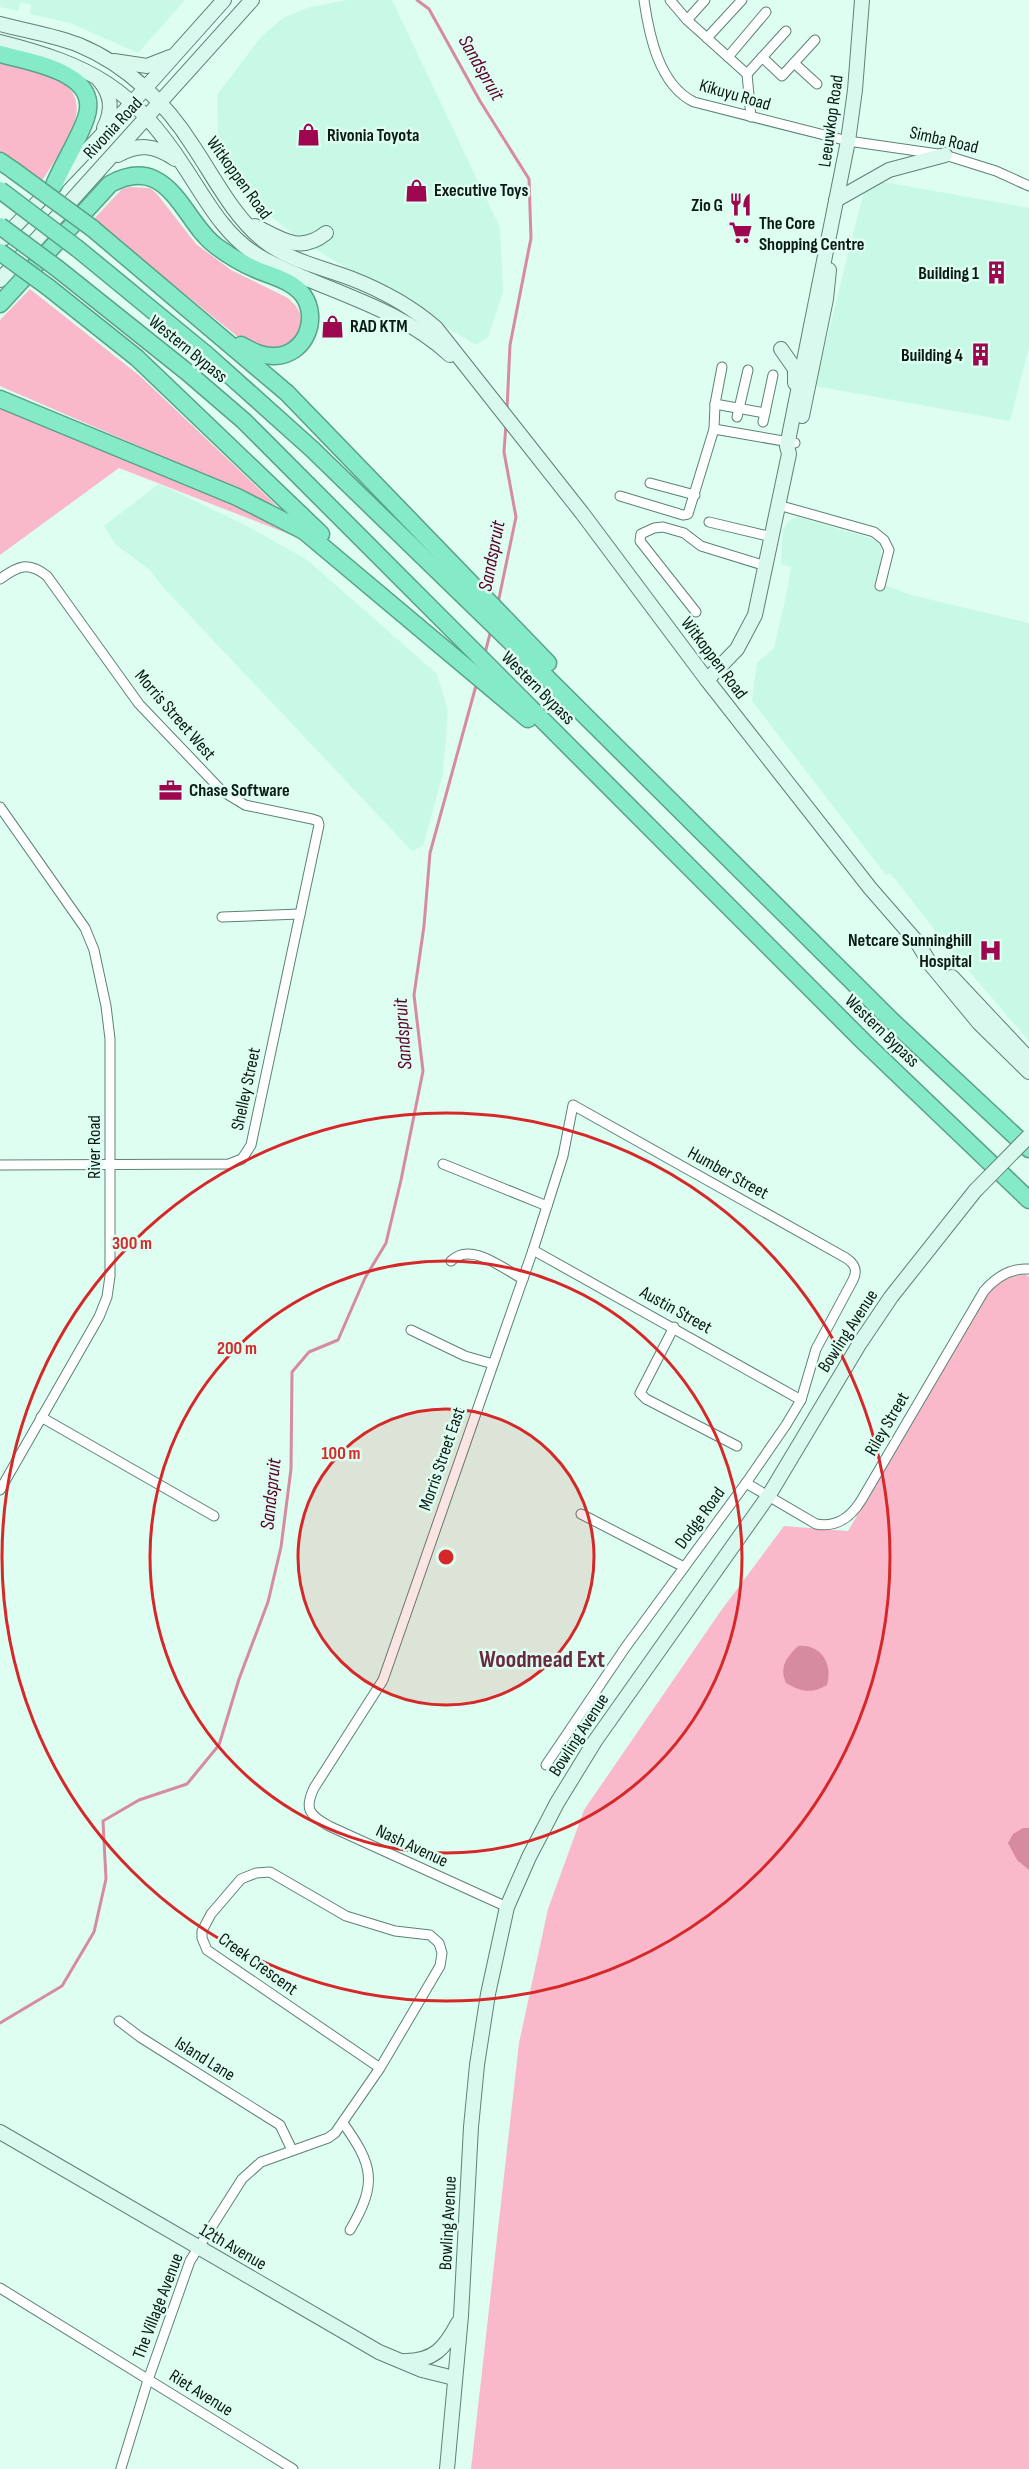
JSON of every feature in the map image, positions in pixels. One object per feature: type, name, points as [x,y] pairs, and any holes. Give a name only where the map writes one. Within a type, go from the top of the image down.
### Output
[{"type":"highway","points":[[0,54],[49,67],[68,75],[80,85],[85,93],[88,107],[85,120],[54,185]]},
{"type":"highway","points":[[7,165],[92,228],[219,333],[287,393],[465,587]]},
{"type":"highway","points":[[0,304],[110,184],[126,177],[145,176],[153,178],[167,188],[214,244],[254,268],[286,281],[304,296],[310,310],[311,323],[303,341],[296,348],[278,356],[258,354],[219,333]]},
{"type":"highway","name":"Western Bypass","points":[[0,190],[78,249],[207,355],[465,587],[616,734],[657,787],[891,1020],[1029,1149]]},
{"type":"highway","name":"Western Bypass","points":[[0,226],[187,372],[244,421],[448,628],[502,688],[628,807],[866,1043],[1029,1200]]},
{"type":"highway","points":[[0,252],[98,326],[163,382],[376,591]]},
{"type":"highway","points":[[0,399],[257,506],[320,542],[438,643],[502,688]]},
{"type":"main road","name":"Rivonia Road","points":[[0,242],[132,103],[224,0]]},
{"type":"main road","name":"Leeuwkop Road","points":[[791,446],[792,418],[848,141],[855,90],[862,0]]},
{"type":"main road","name":"Rivonia Road","points":[[0,280],[250,3]]},
{"type":"main road","name":"Witkoppen Road","points":[[0,24],[70,42],[109,60],[145,88],[183,130],[243,219],[263,240],[287,255],[351,278],[414,310],[446,339],[528,442],[707,680],[870,888],[926,955],[931,965],[979,1023],[1029,1072]]},
{"type":"main road","name":"Witkoppen Road","points":[[0,42],[46,54],[93,74],[147,117],[183,164],[221,222],[254,253],[276,266],[394,316],[428,336],[478,381]]},
{"type":"main road","points":[[109,60],[147,66],[176,53]]},
{"type":"main road","points":[[93,74],[105,88],[111,104],[101,136]]},
{"type":"main road","points":[[106,162],[129,149],[144,146],[164,152],[183,164]]},
{"type":"main road","points":[[836,200],[889,170],[945,155]]},
{"type":"main road","points":[[243,219],[295,244],[308,244],[326,233]]},
{"type":"main road","name":"Leeuwkop Road","points":[[707,680],[737,649],[755,615],[791,446],[826,299],[831,257],[828,246]]},
{"type":"main road","points":[[781,349],[795,369],[792,418]]},
{"type":"main road","name":"Witkoppen Road","points":[[926,955],[938,961],[1029,1059]]},
{"type":"main road","name":"Bowling Avenue","points":[[447,2469],[461,2316],[471,2127],[477,2065],[488,1994],[507,1908],[529,1857],[557,1803],[595,1741],[769,1495],[866,1334],[928,1249],[975,1191],[1029,1136]]},
{"type":"main road","name":"12th Avenue","points":[[0,2132],[379,2352],[454,2378]]},
{"type":"main road","points":[[400,2361],[423,2360],[441,2348],[450,2338],[461,2316]]},
{"type":"street","name":"Kikuyu Road","points":[[644,0],[646,16],[662,68],[675,89],[694,102],[848,141]]},
{"type":"street","points":[[670,0],[687,20],[747,74],[751,117]]},
{"type":"street","points":[[687,20],[705,0]]},
{"type":"street","points":[[707,38],[742,0]]},
{"type":"street","points":[[728,57],[766,12]]},
{"type":"street","points":[[747,74],[786,31]]},
{"type":"street","points":[[762,57],[782,76],[815,40]]},
{"type":"street","points":[[794,63],[817,84]]},
{"type":"street","name":"Simba Road","points":[[848,141],[945,155],[982,166],[1029,186]]},
{"type":"street","points":[[620,496],[686,515],[691,510],[714,429],[715,404],[722,367]]},
{"type":"street","points":[[738,413],[748,370]]},
{"type":"street","points":[[715,404],[738,413],[764,417],[773,375]]},
{"type":"street","points":[[714,429],[791,446]]},
{"type":"street","points":[[650,483],[695,495]]},
{"type":"street","points":[[778,505],[874,532],[880,536],[889,550],[880,586]]},
{"type":"street","points":[[709,522],[772,537]]},
{"type":"street","points":[[696,612],[640,541],[641,534],[663,527],[684,533],[701,546],[766,566]]},
{"type":"street","name":"Morris Street West","points":[[0,579],[23,567],[34,567],[47,576],[139,704],[222,791],[245,805],[318,821]]},
{"type":"street","name":"River Road","points":[[0,807],[79,918],[94,950],[108,1018],[110,1166],[108,1297],[99,1317],[0,1490]]},
{"type":"street","name":"Shelley Street","points":[[0,1166],[230,1164],[247,1154],[251,1145],[318,821]]},
{"type":"street","points":[[222,917],[300,914]]},
{"type":"street","name":"Morris Street East","points":[[309,1809],[308,1803],[314,1788],[383,1680],[533,1250],[563,1156],[573,1105]]},
{"type":"street","name":"Humber Street","points":[[573,1105],[846,1258],[855,1268],[855,1276]]},
{"type":"street","points":[[442,1164],[547,1206]]},
{"type":"street","points":[[452,1245],[453,1259],[474,1254],[523,1279]]},
{"type":"street","name":"Austin Street","points":[[533,1250],[801,1400]]},
{"type":"street","name":"Riley Street","points":[[746,1484],[769,1495],[816,1524],[836,1523],[848,1516],[862,1499],[984,1291],[1003,1274],[1019,1269],[1029,1269]]},
{"type":"street","name":"Dodge Road","points":[[546,1766],[625,1648],[746,1484],[801,1400],[816,1349],[855,1276]]},
{"type":"street","points":[[674,1327],[640,1393],[646,1399],[737,1446]]},
{"type":"street","points":[[411,1330],[465,1356],[493,1364]]},
{"type":"street","points":[[41,1417],[214,1516]]},
{"type":"street","points":[[581,1514],[684,1567]]},
{"type":"street","name":"Nash Avenue","points":[[309,1809],[316,1819],[328,1826],[507,1908]]},
{"type":"street","name":"Creek Crescent","points":[[380,2068],[207,1950],[202,1938],[205,1922],[241,1879],[256,1873],[270,1872],[346,1916],[395,1931],[434,1937],[441,1947],[440,1966]]},
{"type":"street","name":"The Village Avenue","points":[[121,2468],[148,2380],[187,2269],[198,2247],[250,2169],[290,2150],[328,2138],[343,2123],[380,2068],[440,1966]]},
{"type":"street","name":"Island Lane","points":[[119,2020],[140,2037],[274,2123],[290,2150]]},
{"type":"street","points":[[343,2123],[364,2153],[368,2170],[368,2193],[350,2230]]},
{"type":"street","name":"Riet Avenue","points":[[0,2288],[294,2469]]},
{"type":"shaded area","points":[[0,0],[185,0],[138,53],[70,23],[30,14],[31,5],[20,2],[18,11],[0,7]]},
{"type":"shaded area","points":[[348,0],[392,0],[500,228],[503,292],[488,337],[476,345],[300,240],[226,180],[218,135],[217,95],[261,37],[283,18],[310,7]]},
{"type":"shaded area","points":[[0,63],[58,80],[71,90],[76,102],[76,115],[72,130],[41,183],[0,155]]},
{"type":"shaded area","points":[[867,179],[1029,208],[1029,347],[1010,421],[815,386]]},
{"type":"shaded area","points":[[150,188],[196,244],[231,270],[288,298],[300,313],[302,326],[299,336],[282,353],[248,345],[93,220],[122,189]]},
{"type":"shaded area","points":[[30,289],[140,376],[277,506],[0,386],[0,320]]},
{"type":"shaded area","points":[[0,404],[236,502],[304,540],[119,468],[0,555]]},
{"type":"shaded area","points":[[159,484],[243,524],[306,559],[437,674],[448,711],[443,773],[423,846],[412,851],[162,586],[149,569],[116,545],[104,526]]},
{"type":"shaded area","points":[[798,517],[877,540],[881,547],[881,558],[877,582],[911,595],[1029,623],[1029,1041],[943,941],[890,873],[886,875],[752,701],[757,663],[774,648],[786,596],[791,567],[781,564],[783,529],[789,521]]},
{"type":"shaded area","points":[[1025,1274],[1029,1277],[1029,2469],[471,2469],[519,2043],[548,1909],[584,1810],[720,1612],[784,1526],[848,1531],[994,1281]]},
{"type":"shaded area","points":[[798,1646],[813,1648],[823,1657],[828,1670],[827,1685],[807,1691],[786,1683],[783,1672],[785,1663]]},
{"type":"shaded area","points":[[1023,1828],[1029,1828],[1029,1870],[1017,1860],[1008,1843],[1013,1834]]},
{"type":"waterway","name":"Sandspruit","points":[[417,0],[429,9],[480,101],[529,179],[531,238],[510,345],[507,409]]},
{"type":"waterway","name":"Sandspruit","points":[[498,603],[516,517],[504,452],[506,424]]},
{"type":"waterway","name":"Sandspruit","points":[[485,653],[491,630]]},
{"type":"waterway","name":"Sandspruit","points":[[0,2023],[62,1986],[94,1932],[106,1879],[103,1821],[139,1800],[187,1784],[219,1745],[239,1679],[268,1602],[281,1547],[291,1469],[292,1372],[309,1352],[338,1340],[365,1278],[386,1243],[423,1071],[414,995],[424,926],[430,853],[477,682]]},
{"type":"place","name":"Rivonia Toyota","points":[[309,135]]},
{"type":"place","name":"Executive Toys","points":[[416,190]]},
{"type":"place","name":"Zio G","points":[[741,205]]},
{"type":"place","name":"The Core Shopping Centre","points":[[741,233]]},
{"type":"place","name":"Building 1","points":[[997,273]]},
{"type":"place","name":"RAD KTM","points":[[332,326]]},
{"type":"place","name":"Building 4","points":[[981,355]]},
{"type":"place","name":"Chase Software","points":[[171,790]]},
{"type":"place","name":"Netcare Sunninghill Hospital","points":[[990,950]]},
{"type":"district","name":"Woodmead Ext","points":[[542,1659]]}]
